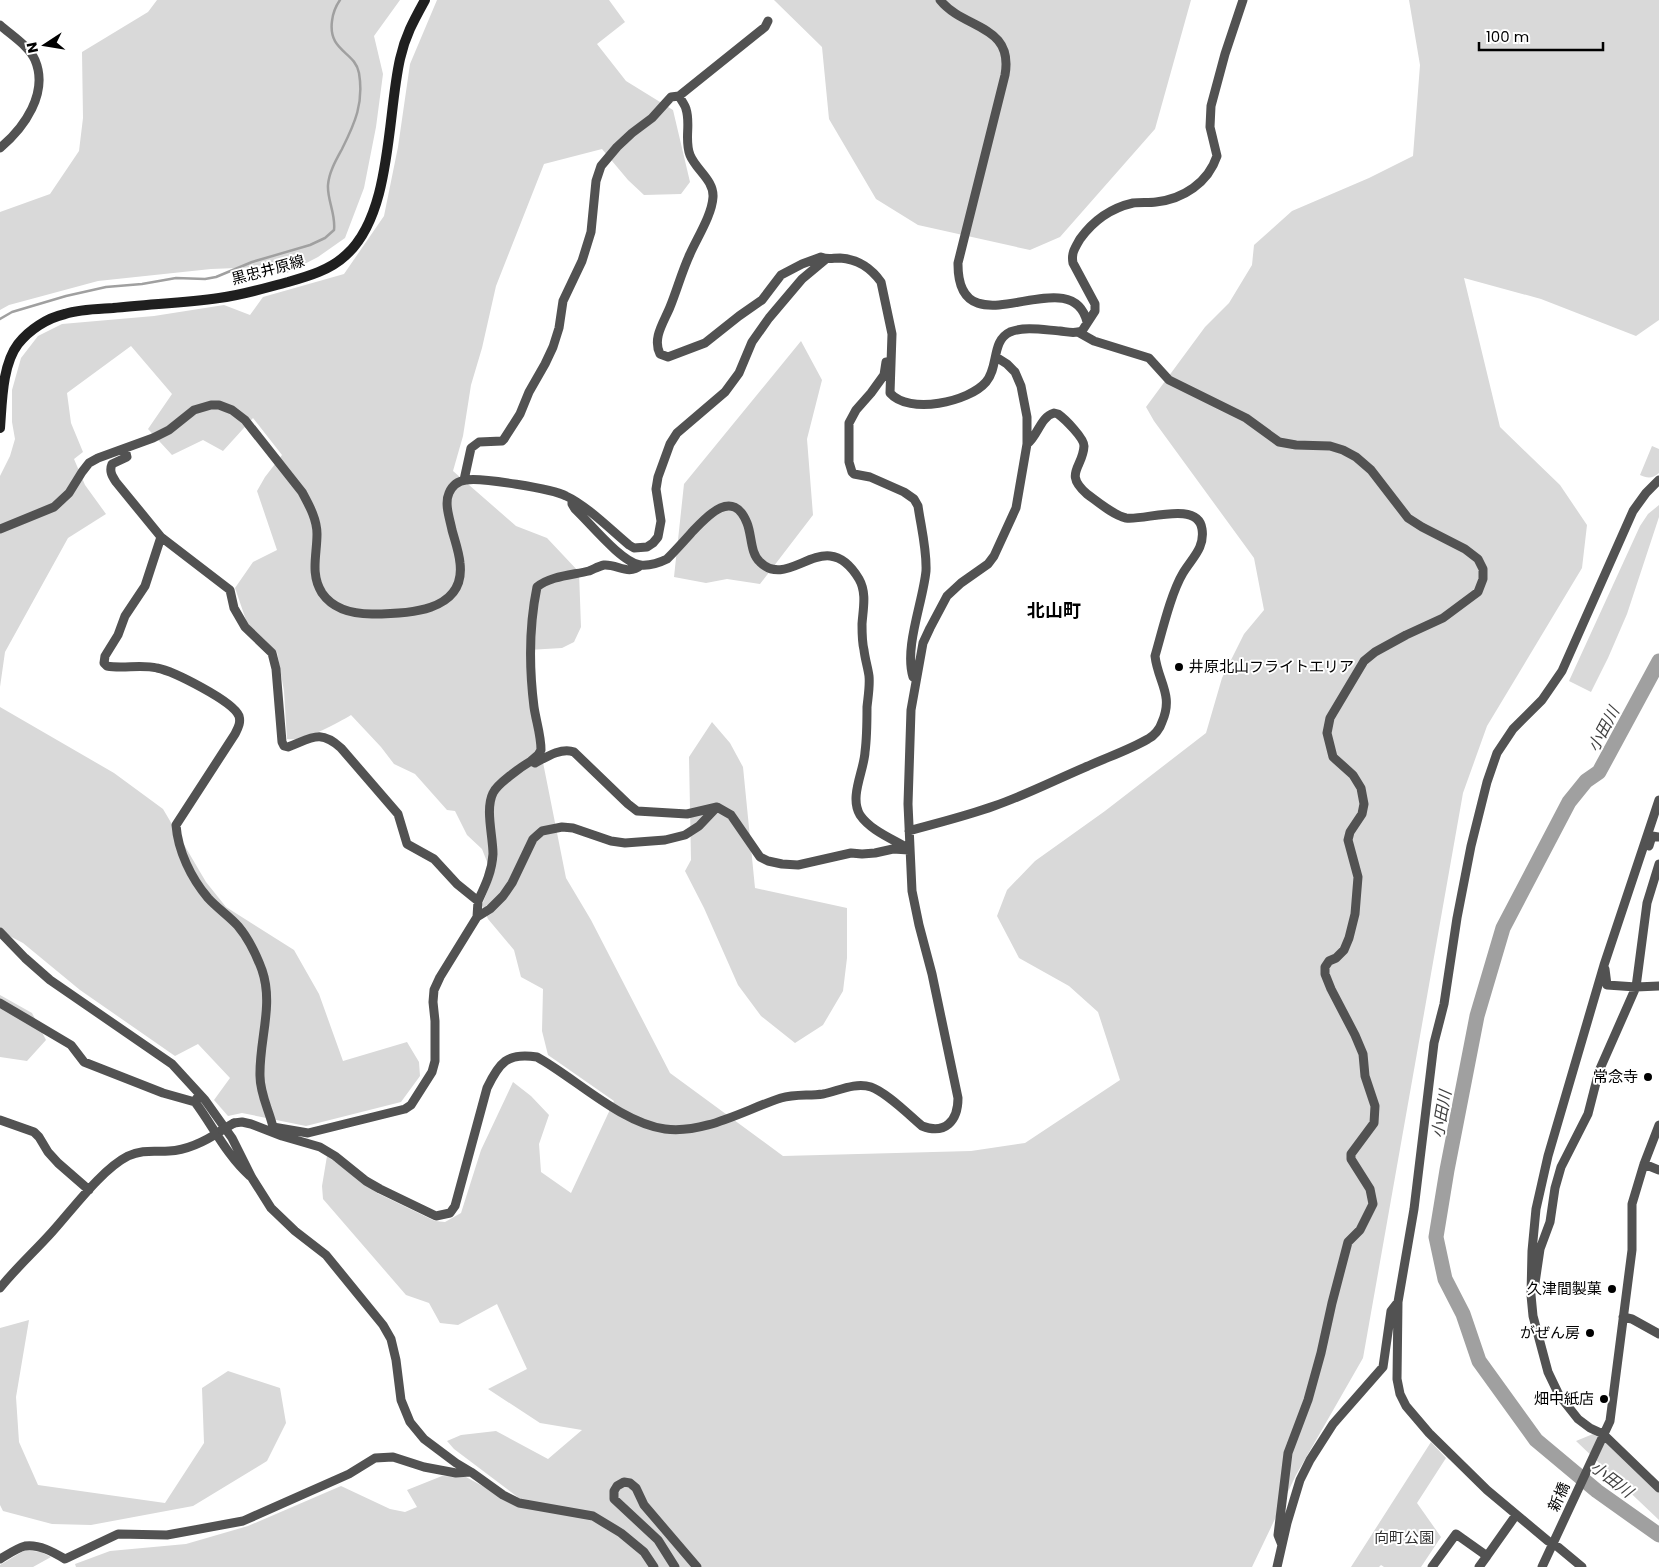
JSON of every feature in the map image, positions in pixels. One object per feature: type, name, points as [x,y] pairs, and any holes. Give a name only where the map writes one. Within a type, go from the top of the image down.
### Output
[{"type":"main road","name":"黒忠井原線","points":[[0,428],[4,385],[10,358],[17,345],[29,332],[47,321],[64,314],[87,310],[218,298],[249,293],[309,276],[333,266],[347,255],[360,240],[377,205],[400,59],[409,28],[425,0]]},
{"type":"street","points":[[940,0],[953,12],[994,36],[1002,46],[1006,61],[1005,75],[958,263],[960,284],[970,299],[989,305],[1054,297],[1065,299],[1077,304],[1085,315],[1087,322]]},
{"type":"street","points":[[1078,332],[1086,327],[1087,322],[1096,311],[1095,304],[1073,263],[1072,257],[1073,250],[1088,228],[1101,217],[1117,208],[1134,203],[1157,202],[1179,197],[1195,187],[1206,176],[1215,162],[1217,156],[1210,127],[1211,106],[1225,54],[1243,0]]},
{"type":"street","points":[[464,480],[471,448],[479,442],[502,441],[504,439],[520,414],[529,392],[553,347],[559,328],[563,301],[582,261],[591,232],[596,181],[601,166],[627,138],[652,118],[671,97],[679,96],[765,27],[768,21]]},
{"type":"street","points":[[0,25],[29,51],[35,60],[40,78],[38,96],[24,122],[0,148]]},
{"type":"street","points":[[679,96],[686,110],[690,155],[709,182],[713,198],[659,334],[656,344],[660,354],[668,357],[704,343],[762,300],[781,275],[802,264],[820,257],[855,261],[876,275],[881,282],[889,317],[892,348],[890,394],[904,402],[924,406],[973,393],[988,380],[992,372],[999,341],[1008,333],[1024,329],[1078,332],[1094,342],[1149,358],[1169,380],[1246,418],[1279,442],[1296,445],[1330,446],[1356,457],[1371,470],[1408,518],[1422,528],[1465,549],[1478,559],[1483,569],[1483,579],[1478,592],[1443,618],[1406,634],[1375,652],[1364,661],[1330,718],[1327,733],[1333,757],[1353,776],[1361,788],[1364,804],[1362,814],[1350,832],[1348,840],[1358,877],[1355,914],[1344,950],[1336,958],[1329,961],[1325,974],[1363,1054],[1365,1076],[1375,1106],[1374,1123],[1351,1154],[1351,1159],[1370,1189],[1373,1204],[1360,1230],[1348,1242],[1308,1400],[1288,1453],[1278,1535],[1282,1545]]},
{"type":"street","points":[[0,529],[54,507],[69,493],[89,463],[153,438],[169,430],[202,407],[219,405],[232,410],[251,427],[302,492],[309,504],[316,524],[317,534],[314,573],[321,591],[333,606],[368,614],[396,614],[432,608],[449,597],[457,584],[460,565],[449,516],[448,495],[456,483],[464,480],[504,482],[559,493],[572,499],[629,545],[640,548],[653,543],[658,538],[660,530],[656,489],[663,460],[674,438],[686,424],[725,392],[740,373],[752,342],[769,318],[802,279],[826,259]]},
{"type":"street","points":[[892,348],[888,349],[884,375],[856,410],[849,423],[849,462],[854,474],[870,477],[904,492],[914,499],[918,506],[926,572],[913,642],[912,676],[916,681]]},
{"type":"street","points":[[0,1288],[89,1190],[126,1157],[142,1151],[171,1151],[186,1148],[207,1140],[234,1123],[251,1124],[320,1147],[380,1190],[436,1216],[450,1213],[455,1206],[487,1088],[495,1071],[506,1060],[523,1054],[537,1057],[619,1111],[642,1122],[666,1129],[695,1128],[783,1098],[822,1094],[861,1085],[879,1090],[922,1126],[938,1129],[946,1126],[954,1119],[958,1109],[958,1098],[932,974],[912,891],[908,804],[911,710],[923,643],[947,596],[961,583],[988,564],[994,556],[1016,508],[1027,444],[1027,416],[1021,386],[1015,372],[996,357]]},
{"type":"street","points":[[909,831],[994,806],[1117,754],[1149,739],[1162,724],[1168,703],[1156,666],[1155,656],[1177,584],[1202,545],[1202,526],[1198,520],[1183,513],[1134,518],[1121,517],[1088,494],[1079,486],[1075,473],[1084,447],[1083,440],[1058,414],[1054,413],[1046,418],[1027,444]]},
{"type":"street","points":[[125,449],[127,457],[112,464],[113,477],[160,537],[230,590],[234,608],[246,627],[272,653],[276,669],[282,742],[284,746],[288,747],[318,736],[331,739],[398,814],[407,844],[434,859],[457,884],[478,902]]},
{"type":"street","points":[[1582,1567],[1554,1542],[1516,1515],[1429,1433],[1406,1406],[1400,1394],[1397,1379],[1398,1302],[1414,1209],[1434,1043],[1444,1004],[1471,846],[1487,782],[1497,753],[1513,729],[1542,700],[1562,671],[1633,511],[1646,493],[1659,480]]},
{"type":"street","points":[[572,499],[572,504],[575,508],[614,549],[631,562],[641,565],[659,563],[667,559],[707,516],[726,506],[735,508],[743,516],[747,523],[755,556],[760,563],[767,567],[782,571],[821,556],[832,556],[847,565],[860,581],[864,595],[864,650],[869,676],[865,753],[856,803],[859,814],[874,829],[910,850]]},
{"type":"street","points":[[160,537],[145,586],[125,616],[118,635],[105,656],[104,663],[114,668],[156,668],[167,671],[220,698],[238,715],[240,725],[235,734],[176,825],[177,840],[189,868],[208,898],[238,926],[251,944],[262,970],[267,992],[260,1076],[261,1091],[270,1114],[272,1130]]},
{"type":"street","points":[[477,917],[478,902],[492,868],[493,852],[490,805],[492,794],[498,785],[531,762],[540,750],[534,707],[530,653],[531,613],[537,587],[546,581],[603,565],[633,570],[641,565]]},
{"type":"street","points":[[531,762],[564,751],[574,752],[637,811],[687,814],[717,807],[731,815],[760,857],[768,861],[798,865],[851,853],[875,853],[893,849],[910,850]]},
{"type":"street","points":[[1659,800],[1604,965],[1563,1100],[1546,1165],[1536,1209],[1532,1251],[1531,1295],[1533,1316],[1548,1372],[1559,1395],[1578,1419],[1602,1437],[1659,1488]]},
{"type":"street","points":[[272,1130],[308,1133],[405,1109],[411,1105],[432,1072],[435,1061],[434,990],[448,962],[477,917],[490,909],[503,896],[512,883],[533,839],[542,831],[562,826],[611,841],[626,843],[664,840],[684,834],[699,826],[717,807]]},
{"type":"street","points":[[1633,877],[1640,871],[1652,836],[1659,837]]},
{"type":"street","points":[[1531,1295],[1538,1273],[1540,1249],[1550,1222],[1555,1188],[1561,1168],[1588,1114],[1599,1071],[1636,987],[1647,903],[1659,864]]},
{"type":"street","points":[[0,932],[50,980],[172,1064],[197,1097],[241,1168],[252,1178]]},
{"type":"street","points":[[1604,965],[1607,985],[1659,986]]},
{"type":"street","points":[[0,1003],[71,1045],[84,1062],[164,1093],[197,1097],[220,1118],[252,1178],[271,1208],[295,1231],[326,1255],[383,1325],[391,1339],[402,1400],[410,1422],[424,1439],[503,1495],[519,1503],[593,1516],[621,1533],[644,1552],[654,1567]]},
{"type":"street","points":[[0,1120],[34,1132],[58,1163],[89,1190]]},
{"type":"street","name":"新橋","points":[[1542,1567],[1610,1422],[1632,1250],[1632,1204],[1644,1164],[1659,1125]]},
{"type":"street","points":[[1644,1164],[1659,1170]]},
{"type":"street","points":[[1277,1567],[1287,1523],[1300,1480],[1310,1460],[1333,1424],[1383,1367],[1391,1310],[1398,1302]]},
{"type":"street","points":[[1623,1317],[1632,1319],[1659,1334]]},
{"type":"street","points":[[0,1559],[24,1546],[38,1547],[65,1559],[118,1534],[167,1535],[243,1521],[341,1478],[374,1458],[393,1456],[424,1467],[456,1473],[472,1472]]},
{"type":"street","points":[[674,1567],[658,1540],[614,1499],[614,1491],[617,1486],[624,1482],[630,1483],[636,1488],[644,1505],[697,1567]]},
{"type":"street","points":[[1479,1567],[1516,1515]]},
{"type":"street","points":[[1432,1567],[1456,1534],[1487,1556]]},
{"type":"green space","points":[[157,0],[400,0],[374,36],[383,74],[376,127],[364,188],[345,238],[318,257],[287,273],[263,267],[211,269],[98,281],[9,305],[0,310],[0,212],[50,194],[79,151],[83,118],[82,52],[148,12]]},
{"type":"green space","points":[[437,0],[609,0],[625,22],[597,44],[626,81],[673,110],[690,182],[681,194],[644,195],[628,180],[602,149],[544,164],[496,286],[482,348],[471,385],[463,436],[453,471],[516,526],[547,538],[579,572],[581,627],[574,642],[562,648],[528,650],[529,692],[566,878],[591,920],[670,1073],[783,1156],[971,1151],[1025,1143],[1120,1080],[1098,1012],[1069,986],[1019,958],[997,916],[1007,890],[1035,861],[1105,811],[1206,733],[1222,678],[1244,634],[1264,610],[1254,558],[1154,421],[1146,407],[1205,327],[1229,303],[1252,265],[1254,245],[1292,211],[1369,178],[1413,156],[1420,65],[1409,0],[1659,0],[1659,320],[1636,336],[1541,299],[1464,278],[1500,427],[1560,485],[1587,525],[1582,568],[1487,726],[1463,793],[1363,1358],[1296,1475],[1252,1567],[76,1567],[75,1564],[110,1551],[186,1544],[248,1526],[341,1486],[390,1509],[405,1512],[417,1507],[407,1490],[442,1476],[466,1477],[519,1506],[532,1508],[454,1449],[447,1441],[461,1435],[496,1431],[548,1459],[582,1430],[540,1423],[488,1389],[527,1369],[497,1304],[458,1325],[440,1323],[429,1303],[406,1295],[323,1199],[322,1186],[327,1156],[377,1193],[435,1221],[445,1222],[461,1213],[481,1150],[513,1082],[531,1096],[549,1115],[539,1144],[541,1172],[571,1193],[614,1101],[548,1055],[542,1031],[543,989],[521,977],[514,950],[488,919],[482,905],[493,877],[482,849],[467,835],[455,811],[447,810],[415,774],[394,764],[351,715],[311,735],[287,739],[284,691],[277,652],[247,623],[235,588],[253,562],[277,550],[257,491],[282,455],[253,418],[223,451],[203,440],[172,455],[148,429],[172,394],[131,346],[67,393],[71,423],[83,452],[74,459],[85,485],[106,514],[68,538],[5,652],[0,687],[0,476],[10,456],[15,439],[12,422],[12,390],[21,358],[38,336],[62,324],[154,316],[224,305],[250,315],[263,297],[344,274],[384,216],[398,147],[410,64]]},
{"type":"green space","points":[[774,0],[1191,0],[1155,129],[1060,237],[1030,250],[918,225],[876,199],[829,119],[822,47]]},
{"type":"green space","points":[[801,341],[822,380],[807,439],[813,515],[760,584],[727,579],[706,583],[674,577],[684,484]]},
{"type":"green space","points":[[1652,446],[1659,449],[1659,473],[1652,477],[1647,477],[1640,475]]},
{"type":"green space","points":[[1659,505],[1659,517],[1627,614],[1591,692],[1569,681],[1640,526],[1648,514]]},
{"type":"green space","points":[[0,707],[114,773],[163,809],[206,882],[226,907],[294,950],[319,994],[343,1061],[407,1042],[419,1062],[420,1076],[401,1102],[306,1126],[242,1113],[228,1116],[214,1100],[230,1078],[198,1044],[175,1056],[80,990],[23,943],[0,931]]},
{"type":"green space","points":[[712,722],[730,743],[743,767],[755,888],[847,908],[847,958],[843,991],[823,1025],[795,1043],[761,1016],[738,985],[704,908],[685,871],[691,860],[689,757]]},
{"type":"green space","points":[[0,995],[32,1013],[46,1040],[27,1061],[0,1057]]},
{"type":"green space","points":[[29,1320],[16,1397],[19,1442],[38,1485],[165,1503],[204,1443],[202,1388],[228,1371],[280,1388],[286,1423],[267,1461],[193,1506],[91,1525],[52,1524],[3,1511],[0,1505],[0,1328]]},
{"type":"green space","points":[[1593,1434],[1607,1443],[1659,1492],[1659,1520],[1576,1441]]},
{"type":"green space","name":"向町公園","points":[[1431,1442],[1446,1458],[1417,1503],[1441,1537],[1421,1567],[1384,1567],[1381,1565],[1379,1567],[1351,1567]]},
{"type":"green space","points":[[25,1550],[41,1552],[51,1557],[33,1567],[0,1567],[0,1565]]},
{"type":"waterway","points":[[0,319],[12,312],[66,296],[106,287],[142,284],[176,278],[205,279],[216,277],[252,262],[310,245],[325,238],[334,230],[334,218],[328,191],[329,180],[333,166],[347,140],[354,121],[360,94],[357,66],[338,45],[332,31],[334,12],[340,0]]},
{"type":"waterway","name":"小田川","points":[[1659,661],[1599,772],[1586,781],[1569,802],[1503,928],[1477,1016],[1436,1237],[1445,1279],[1463,1314],[1479,1361],[1536,1440],[1597,1491],[1659,1535]]},
{"type":"place","name":"井原北山フライトエリア","points":[[1179,667]]},
{"type":"place","name":"常念寺","points":[[1648,1077]]},
{"type":"place","name":"久津間製菓","points":[[1612,1289]]},
{"type":"place","name":"がぜん房","points":[[1590,1333]]},
{"type":"place","name":"畑中紙店","points":[[1604,1399]]},
{"type":"district","name":"北山町","points":[[1054,611]]}]
